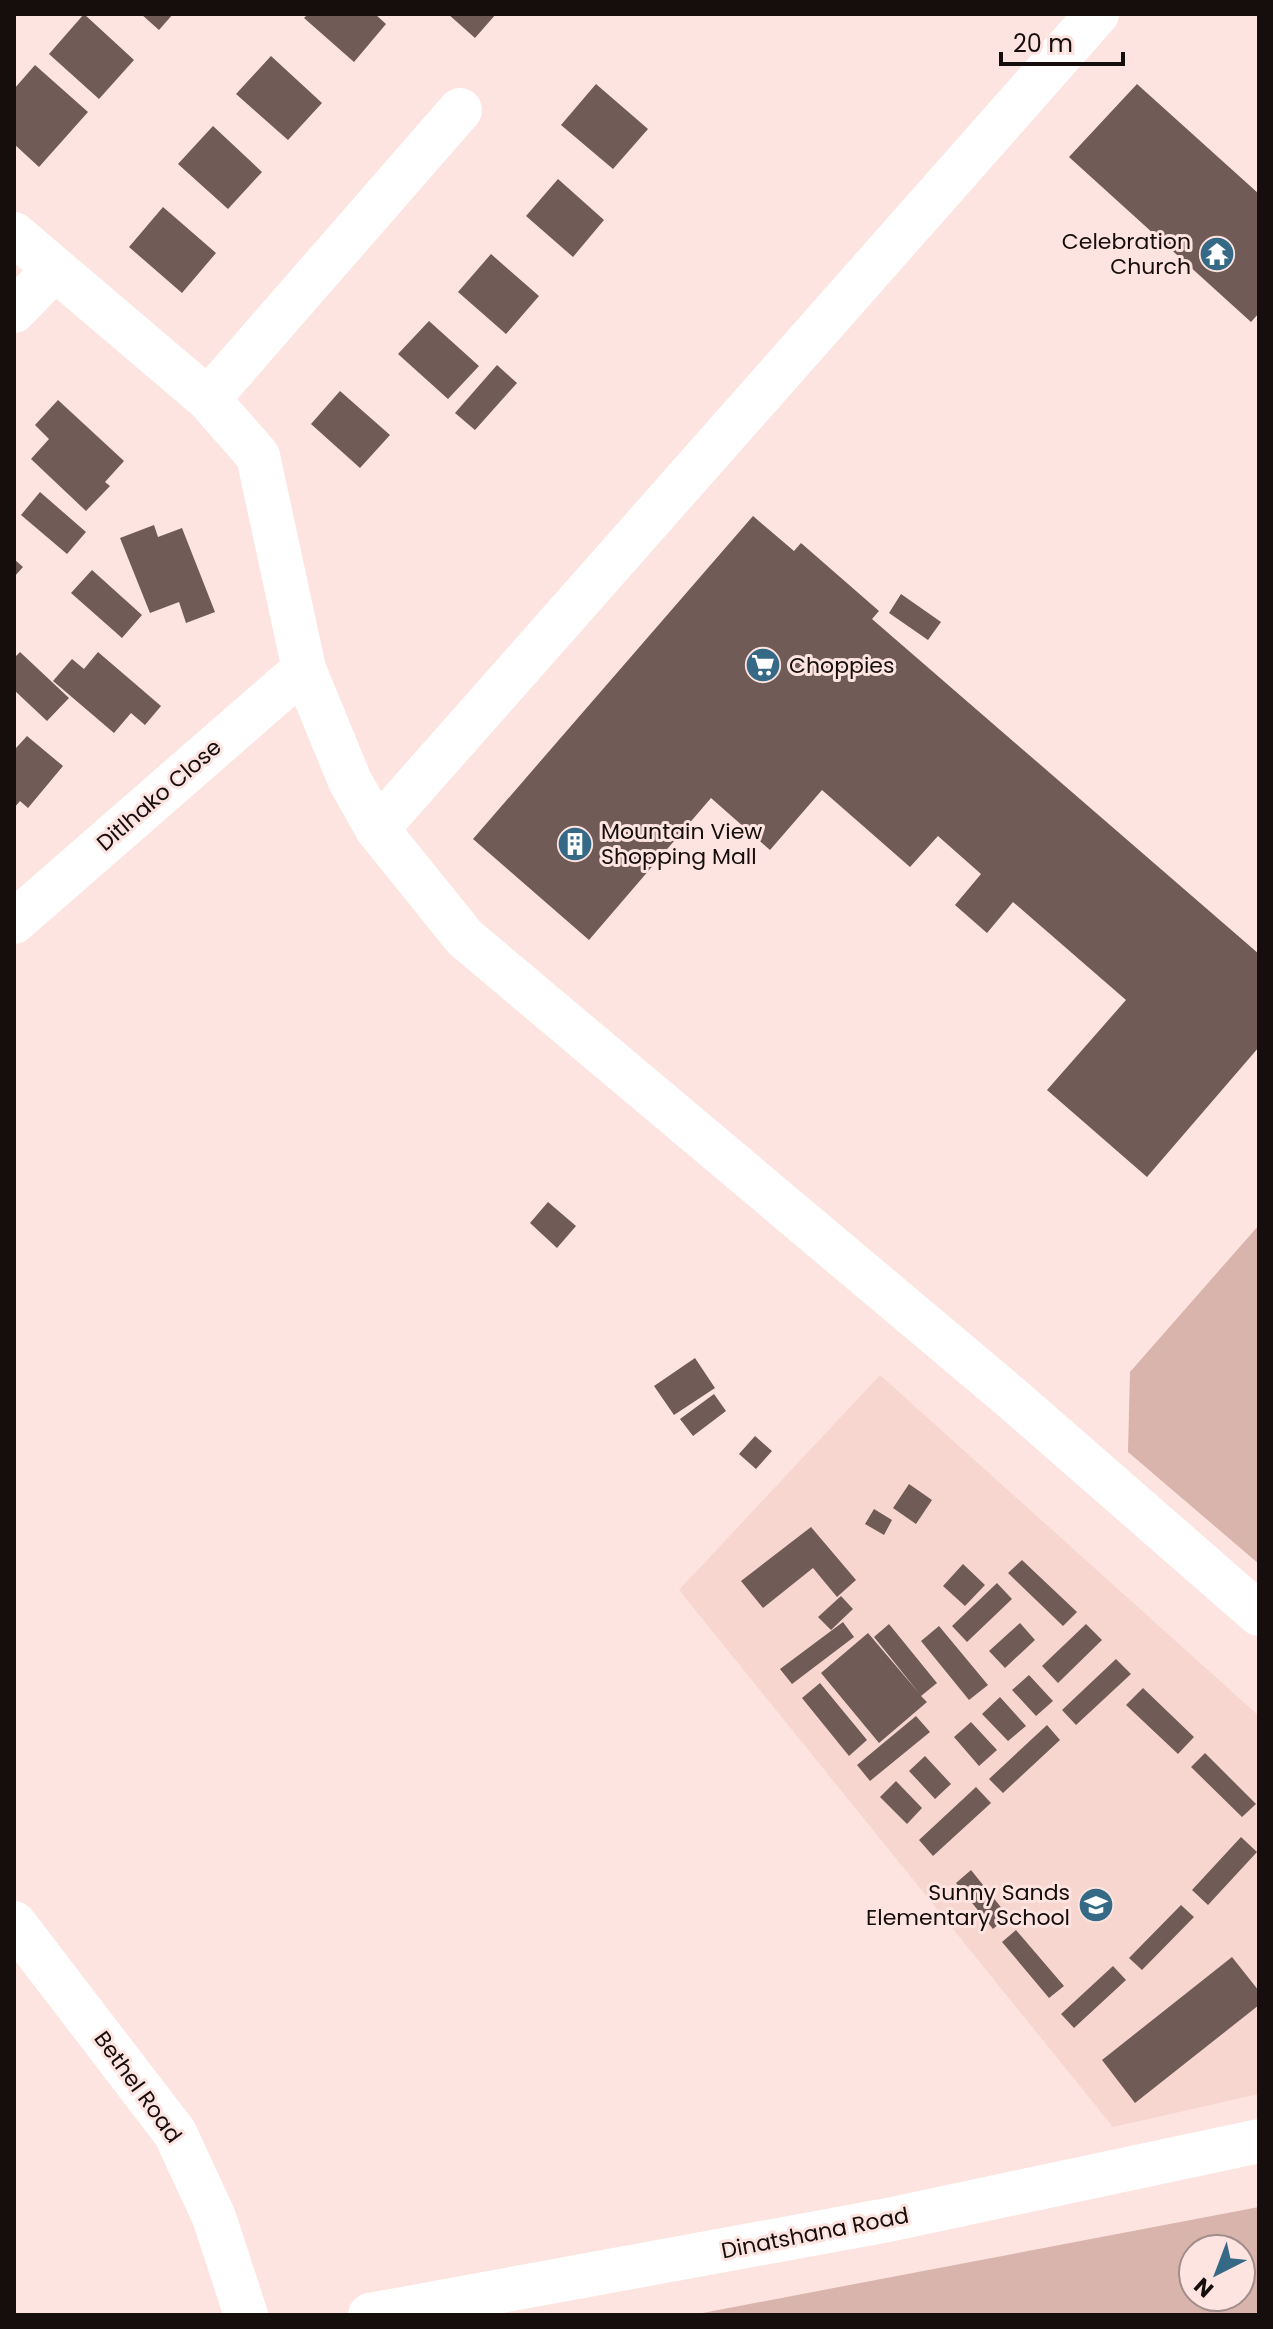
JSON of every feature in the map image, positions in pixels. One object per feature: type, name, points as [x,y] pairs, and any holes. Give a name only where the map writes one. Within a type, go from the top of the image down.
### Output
[{"type":"street","points":[[377,829],[1097,14]]},
{"type":"street","points":[[208,399],[460,110]]},
{"type":"street","points":[[14,234],[208,399],[258,456],[304,669],[350,781],[377,829],[465,938],[1014,1400],[1259,1614]]},
{"type":"street","points":[[14,311],[54,270]]},
{"type":"street","name":"Ditlhako Close","points":[[19,909],[304,669]]},
{"type":"street","name":"Bethel Road","points":[[14,1923],[175,2133],[214,2217],[246,2315]]},
{"type":"street","name":"Dinatshana Road","points":[[370,2315],[888,2220],[1259,2141]]},
{"type":"shaded area","points":[[1259,1225],[1259,1564],[1128,1452],[1130,1372]]},
{"type":"shaded area","name":"Sunny Sands Elementary School","points":[[880,1375],[1259,1716],[1259,2094],[1113,2127],[679,1590]]},
{"type":"shaded area","points":[[1259,2207],[1259,2315],[692,2315]]},
{"type":"building","points":[[84,14],[134,60],[99,99],[49,54]]},
{"type":"building","points":[[141,14],[173,14],[159,30]]},
{"type":"building","points":[[308,14],[375,14],[386,24],[354,62],[304,18]]},
{"type":"building","points":[[448,14],[496,14],[475,38]]},
{"type":"building","points":[[271,56],[322,103],[288,140],[236,94]]},
{"type":"building","points":[[35,65],[88,112],[39,167],[14,144],[14,89]]},
{"type":"building","points":[[596,84],[648,129],[613,169],[561,125]]},
{"type":"building","name":"Celebration Church","points":[[1137,84],[1259,194],[1259,313],[1251,322],[1069,157]]},
{"type":"building","points":[[213,126],[262,172],[228,209],[178,164]]},
{"type":"building","points":[[558,179],[604,220],[573,257],[526,216]]},
{"type":"building","points":[[163,207],[216,253],[182,293],[129,247]]},
{"type":"building","points":[[491,254],[539,296],[506,334],[458,292]]},
{"type":"building","points":[[429,321],[479,366],[448,399],[398,354]]},
{"type":"building","points":[[497,365],[517,383],[475,430],[455,413]]},
{"type":"building","points":[[340,391],[390,435],[360,468],[311,424]]},
{"type":"building","points":[[58,400],[124,461],[105,482],[110,486],[86,511],[31,459],[49,439],[35,425]]},
{"type":"building","points":[[40,492],[86,532],[67,554],[21,515]]},
{"type":"building","name":"Mountain View Shopping Mall","points":[[753,516],[794,551],[801,543],[879,611],[872,619],[1259,954],[1259,1047],[1147,1177],[1047,1090],[1126,1000],[1013,902],[987,933],[955,905],[981,874],[938,836],[910,867],[822,790],[770,850],[711,798],[589,940],[473,839]]},
{"type":"building","points":[[154,525],[158,537],[182,528],[215,612],[186,623],[179,602],[150,613],[120,538]]},
{"type":"building","points":[[14,559],[23,567],[14,577]]},
{"type":"building","points":[[92,570],[142,615],[122,638],[71,593]]},
{"type":"building","points":[[901,594],[941,622],[928,640],[889,613]]},
{"type":"building","points":[[20,652],[69,698],[47,721],[14,690],[14,658]]},
{"type":"building","points":[[98,652],[161,706],[145,725],[131,713],[114,733],[53,681],[72,659],[84,669]]},
{"type":"building","points":[[27,736],[63,766],[28,808],[20,801],[14,808],[14,746],[16,748]]},
{"type":"building","points":[[548,1202],[576,1226],[557,1248],[530,1223]]},
{"type":"building","points":[[695,1358],[715,1388],[674,1415],[654,1386]]},
{"type":"building","points":[[714,1394],[726,1411],[693,1436],[680,1419]]},
{"type":"building","points":[[755,1436],[772,1451],[756,1469],[739,1454]]},
{"type":"building","points":[[909,1484],[932,1500],[916,1524],[893,1508]]},
{"type":"building","points":[[874,1509],[892,1520],[884,1535],[865,1524]]},
{"type":"building","points":[[811,1527],[856,1580],[837,1597],[813,1568],[763,1608],[741,1581]]},
{"type":"building","points":[[1022,1560],[1077,1612],[1063,1626],[1008,1573]]},
{"type":"building","points":[[963,1564],[985,1585],[965,1606],[943,1586]]},
{"type":"building","points":[[997,1583],[1012,1599],[967,1642],[952,1626]]},
{"type":"building","points":[[841,1596],[853,1609],[831,1630],[818,1617]]},
{"type":"building","points":[[843,1622],[854,1637],[792,1684],[780,1669]]},
{"type":"building","points":[[1020,1623],[1035,1640],[1005,1668],[989,1651]]},
{"type":"building","points":[[889,1624],[937,1683],[921,1696],[927,1702],[879,1743],[821,1673],[868,1633],[919,1693],[874,1637]]},
{"type":"building","points":[[1086,1624],[1102,1640],[1058,1683],[1042,1666]]},
{"type":"building","points":[[939,1626],[988,1685],[969,1700],[921,1641]]},
{"type":"building","points":[[1116,1659],[1131,1674],[1076,1725],[1062,1710]]},
{"type":"building","points":[[1029,1675],[1053,1701],[1036,1716],[1012,1690]]},
{"type":"building","points":[[820,1683],[867,1740],[849,1756],[802,1698]]},
{"type":"building","points":[[1143,1688],[1194,1737],[1178,1754],[1126,1705]]},
{"type":"building","points":[[1000,1697],[1026,1726],[1008,1741],[982,1714]]},
{"type":"building","points":[[916,1716],[930,1732],[870,1781],[857,1765]]},
{"type":"building","points":[[971,1722],[997,1750],[979,1766],[954,1737]]},
{"type":"building","points":[[1047,1725],[1060,1740],[1003,1793],[989,1779]]},
{"type":"building","points":[[1205,1753],[1256,1804],[1242,1817],[1191,1767]]},
{"type":"building","points":[[925,1756],[951,1784],[935,1799],[909,1771]]},
{"type":"building","points":[[896,1781],[922,1808],[907,1824],[880,1797]]},
{"type":"building","points":[[976,1787],[991,1803],[933,1856],[919,1840]]},
{"type":"building","points":[[1241,1837],[1257,1852],[1208,1905],[1192,1890]]},
{"type":"building","points":[[971,1870],[1008,1916],[993,1929],[956,1883]]},
{"type":"building","points":[[1181,1905],[1194,1917],[1142,1970],[1129,1958]]},
{"type":"building","points":[[1016,1930],[1064,1986],[1049,1998],[1002,1942]]},
{"type":"building","points":[[1232,1957],[1259,1991],[1259,2005],[1135,2103],[1102,2060]]},
{"type":"building","points":[[1113,1966],[1126,1980],[1074,2028],[1061,2014]]},
{"type":"place","name":"Celebration Church","points":[[1217,254]]},
{"type":"place","name":"Choppies","points":[[763,665]]},
{"type":"place","name":"Mountain View Shopping Mall","points":[[575,844]]},
{"type":"place","name":"Sunny Sands Elementary School","points":[[1096,1905]]}]
